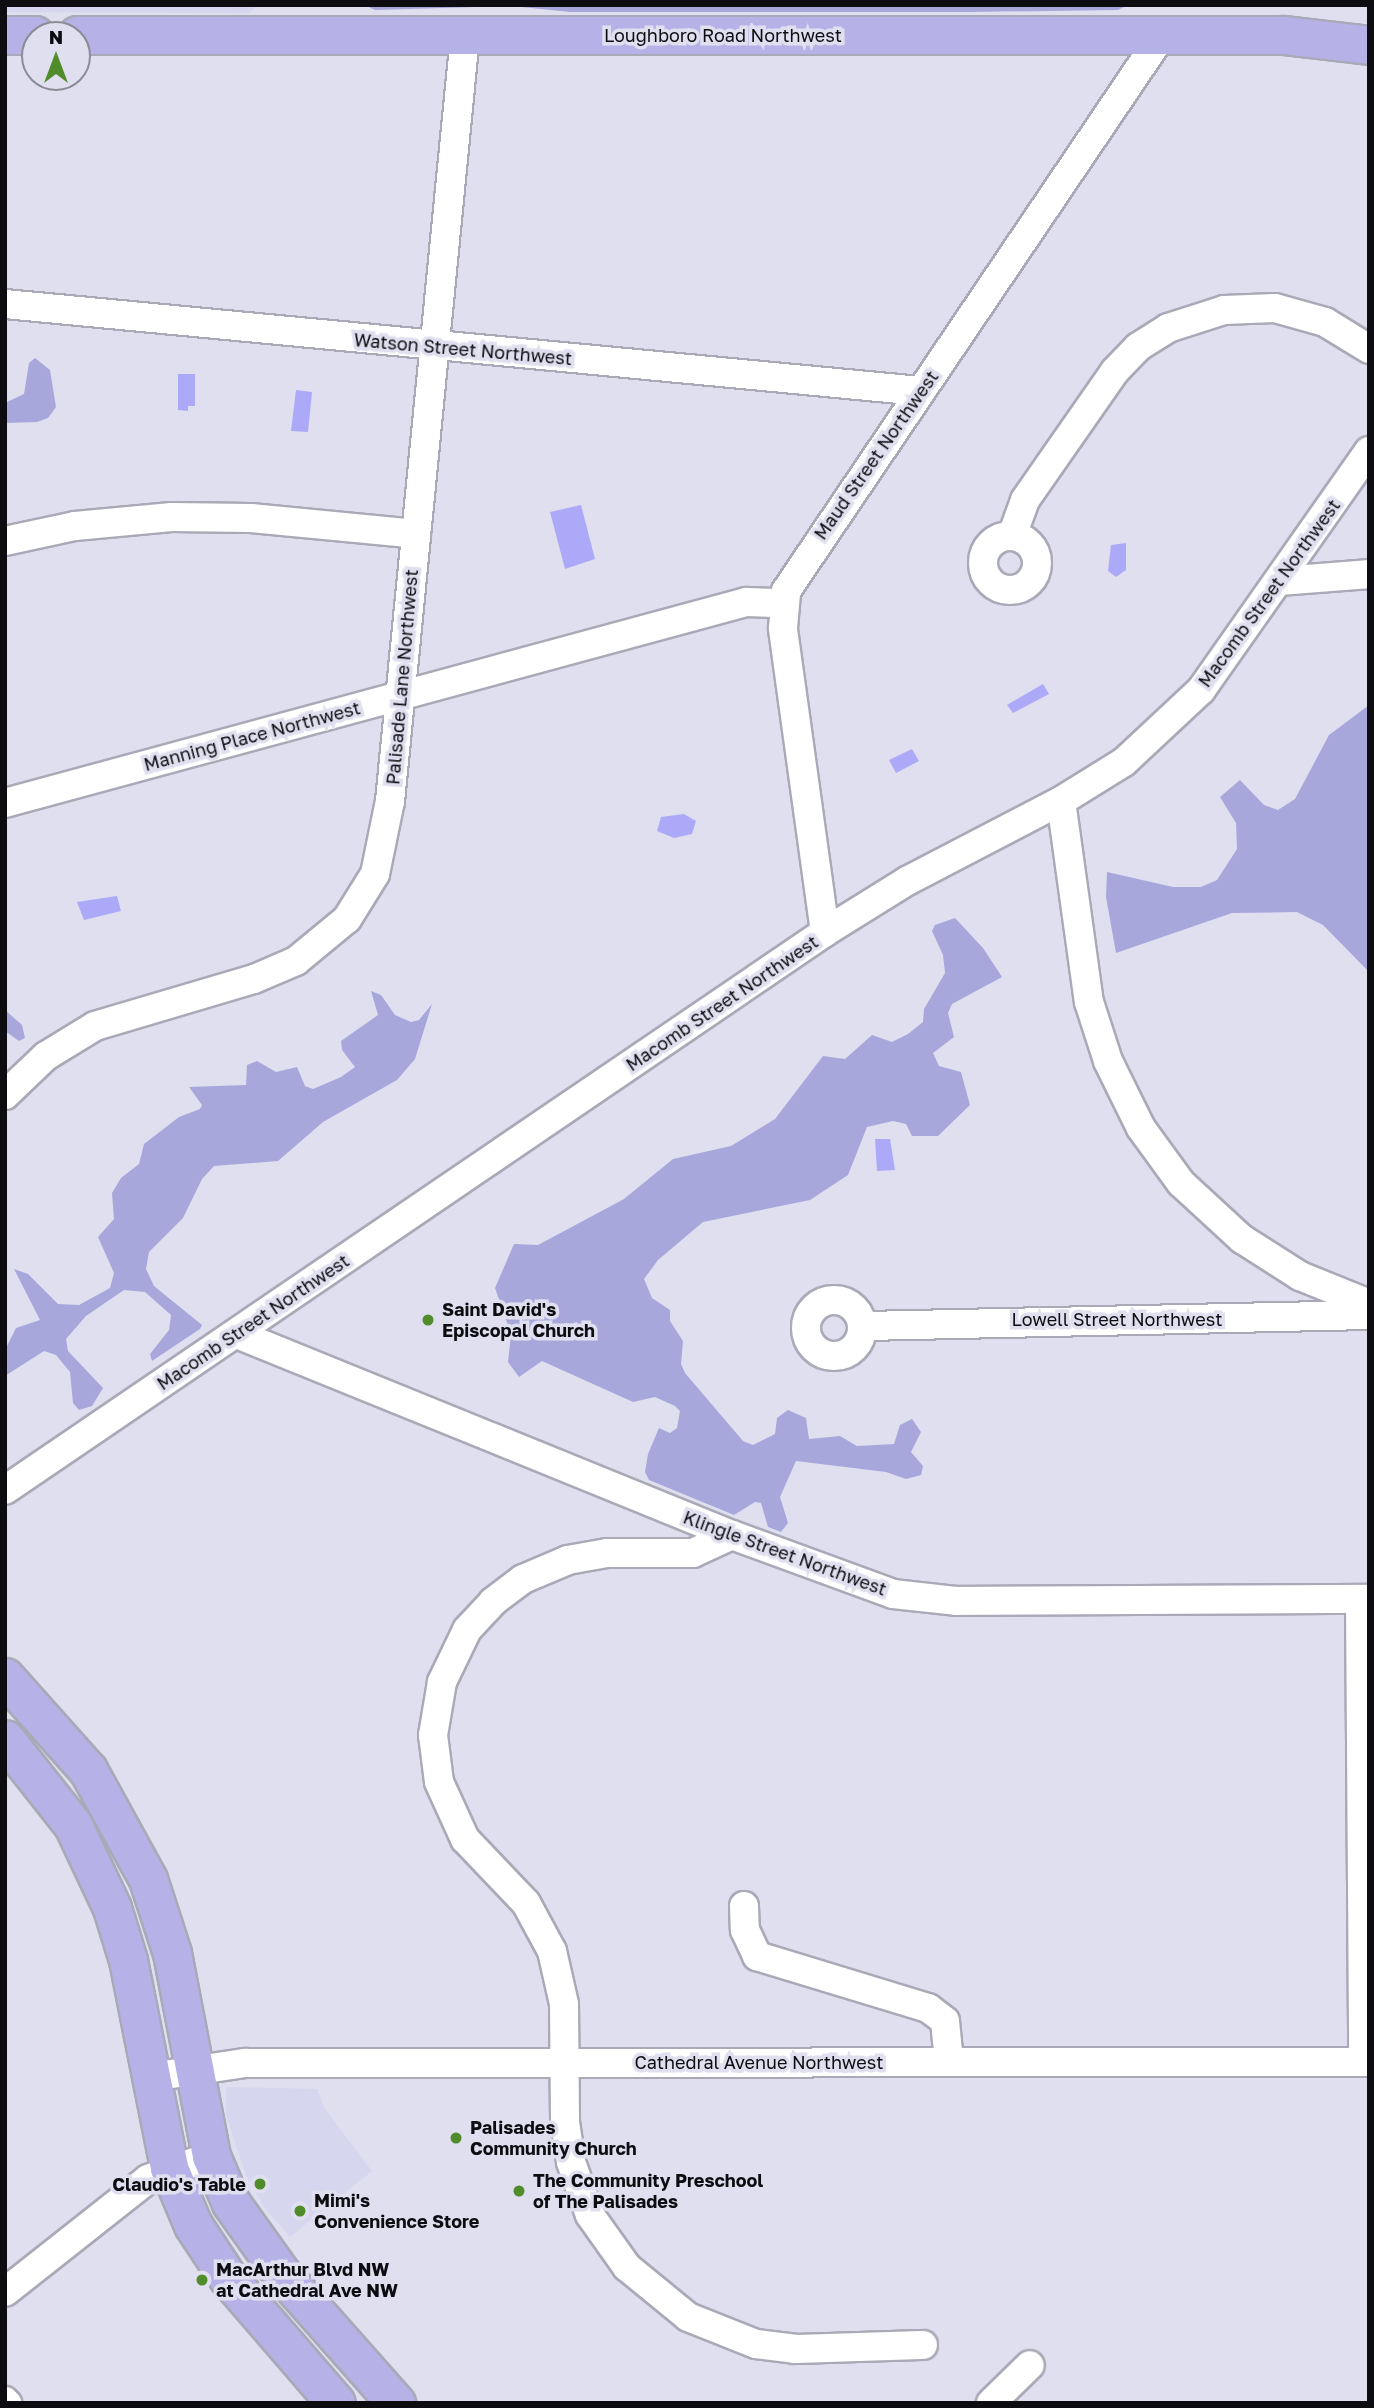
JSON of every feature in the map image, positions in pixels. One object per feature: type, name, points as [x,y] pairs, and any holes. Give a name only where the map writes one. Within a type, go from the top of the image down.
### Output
[{"type":"main road","name":"Loughboro Road Northwest","points":[[91,34],[281,20],[319,20],[465,36],[1294,36],[1369,45]]},
{"type":"main road","points":[[5,1677],[76,1754],[129,1839],[148,1879],[172,1953],[211,2156],[251,2235],[396,2403]]},
{"type":"main road","points":[[5,1739],[63,1810],[102,1882],[128,1961],[169,2168],[193,2225],[220,2269],[336,2403]]},
{"type":"street","name":"Maud Street Northwest","points":[[825,932],[783,628],[783,603],[795,573],[1078,164],[1162,35]]},
{"type":"street","name":"Palisade Lane Northwest","points":[[5,1095],[46,1056],[94,1026],[266,975],[307,954],[338,929],[363,897],[380,861],[400,696],[465,36]]},
{"type":"street","name":"Watson Street Northwest","points":[[5,304],[434,347],[920,391]]},
{"type":"street","points":[[1012,536],[1026,499],[1115,371],[1138,347],[1168,328],[1224,310],[1275,308],[1325,322],[1369,349]]},
{"type":"street","name":"Macomb Street Northwest","points":[[5,1490],[825,932],[933,866],[1060,801],[1111,771],[1170,723],[1200,690],[1280,581],[1369,451]]},
{"type":"street","points":[[5,541],[75,526],[173,517],[251,518],[416,534]]},
{"type":"street","points":[[1280,581],[1369,574]]},
{"type":"street","name":"Manning Place Northwest","points":[[5,803],[746,602],[783,603]]},
{"type":"street","points":[[1060,801],[1089,1002],[1108,1061],[1141,1128],[1181,1183],[1242,1240],[1296,1274],[1369,1304]]},
{"type":"street","name":"Lowell Street Northwest","points":[[865,1326],[1369,1315]]},
{"type":"street","name":"Klingle Street Northwest","points":[[237,1334],[259,1347],[732,1535],[882,1590],[930,1599],[1364,1599]]},
{"type":"street","points":[[732,1535],[701,1552],[607,1553],[540,1570],[508,1589],[479,1615],[457,1647],[442,1682],[433,1735],[444,1797],[465,1839],[526,1903],[547,1939],[563,1991],[566,2132],[583,2201],[617,2255],[665,2301],[721,2333],[765,2346],[923,2345]]},
{"type":"street","points":[[1364,1599],[1366,2062]]},
{"type":"street","points":[[744,1906],[745,1930],[757,1956],[928,2008],[945,2021],[949,2062]]},
{"type":"street","name":"Cathedral Avenue Northwest","points":[[151,2077],[195,2068],[245,2063],[1366,2062]]},
{"type":"street","points":[[5,2292],[169,2168],[211,2156]]},
{"type":"street","points":[[991,2403],[1030,2365]]},
{"type":"shaded area","points":[[5,5],[257,5],[250,13],[5,12]]},
{"type":"shaded area","points":[[364,5],[1128,5],[1118,10],[970,12],[570,12],[512,6],[375,10]]},
{"type":"shaded area","points":[[35,358],[50,370],[56,407],[48,418],[37,422],[5,423],[5,403],[24,394],[29,363]]},
{"type":"shaded area","points":[[178,374],[195,374],[195,406],[188,406],[188,411],[178,410]]},
{"type":"shaded area","points":[[296,390],[312,392],[308,432],[291,431]]},
{"type":"shaded area","points":[[581,505],[595,559],[565,569],[550,512]]},
{"type":"shaded area","points":[[1126,543],[1126,570],[1116,577],[1108,571],[1111,545]]},
{"type":"shaded area","points":[[1043,684],[1049,694],[1013,713],[1007,705]]},
{"type":"shaded area","points":[[1369,705],[1369,972],[1323,925],[1297,912],[1232,913],[1116,953],[1106,897],[1107,872],[1173,887],[1201,887],[1217,880],[1237,849],[1236,823],[1220,797],[1240,780],[1264,805],[1278,810],[1295,799],[1329,735]]},
{"type":"shaded area","points":[[912,749],[919,761],[896,773],[889,760]]},
{"type":"shaded area","points":[[684,814],[696,821],[692,834],[674,838],[657,831],[661,817]]},
{"type":"shaded area","points":[[117,896],[121,911],[84,920],[77,902]]},
{"type":"shaded area","points":[[955,918],[983,948],[1002,977],[952,1004],[948,1013],[954,1037],[933,1053],[939,1066],[961,1072],[970,1105],[938,1136],[912,1136],[906,1124],[893,1121],[867,1127],[848,1175],[810,1200],[703,1222],[658,1260],[644,1279],[652,1298],[670,1310],[670,1321],[683,1341],[681,1364],[685,1373],[743,1441],[753,1445],[775,1434],[777,1418],[788,1410],[806,1418],[809,1439],[840,1436],[857,1446],[894,1444],[900,1425],[912,1419],[921,1432],[911,1452],[923,1466],[921,1475],[906,1479],[886,1472],[796,1461],[780,1497],[788,1523],[781,1532],[768,1527],[761,1503],[755,1502],[734,1515],[649,1480],[645,1472],[648,1454],[659,1428],[670,1433],[677,1428],[680,1411],[675,1406],[655,1397],[633,1402],[542,1361],[519,1377],[508,1362],[511,1334],[495,1288],[514,1244],[538,1245],[624,1199],[673,1159],[731,1146],[775,1119],[823,1056],[845,1059],[872,1035],[892,1042],[908,1034],[923,1022],[924,1009],[945,973],[943,955],[932,931],[935,925]]},
{"type":"shaded area","points":[[371,991],[381,995],[395,1015],[411,1022],[419,1020],[432,1004],[415,1059],[397,1080],[323,1122],[278,1161],[214,1166],[202,1179],[183,1218],[149,1252],[146,1269],[154,1286],[202,1325],[200,1329],[152,1361],[150,1354],[169,1330],[171,1315],[145,1292],[124,1290],[86,1316],[66,1339],[68,1351],[103,1388],[92,1406],[79,1410],[73,1403],[70,1372],[56,1355],[44,1351],[5,1376],[5,1350],[16,1328],[40,1320],[14,1269],[28,1274],[58,1304],[79,1305],[110,1288],[114,1273],[98,1237],[114,1219],[112,1193],[121,1178],[139,1164],[144,1144],[179,1117],[200,1109],[202,1105],[189,1087],[246,1085],[247,1065],[257,1061],[276,1072],[297,1067],[305,1086],[313,1089],[341,1077],[355,1067],[342,1050],[341,1041],[378,1015]]},
{"type":"shaded area","points":[[5,1010],[22,1025],[25,1038],[19,1041],[5,1031]]},
{"type":"shaded area","points":[[875,1139],[890,1139],[895,1170],[877,1171]]},
{"type":"shaded area","points":[[226,2087],[317,2089],[325,2109],[372,2171],[290,2237],[264,2207],[246,2175],[226,2115]]},
{"type":"place","name":"Saint David's Episcopal Church","points":[[428,1320]]},
{"type":"place","name":"Palisades Community Church","points":[[456,2138]]},
{"type":"place","name":"Claudio's Table","points":[[260,2184]]},
{"type":"place","name":"The Community Preschool of The Palisades","points":[[519,2191]]},
{"type":"place","name":"Mimi's Convenience Store","points":[[300,2211]]},
{"type":"place","name":"MacArthur Blvd NW at Cathedral Ave NW","points":[[202,2280]]}]
